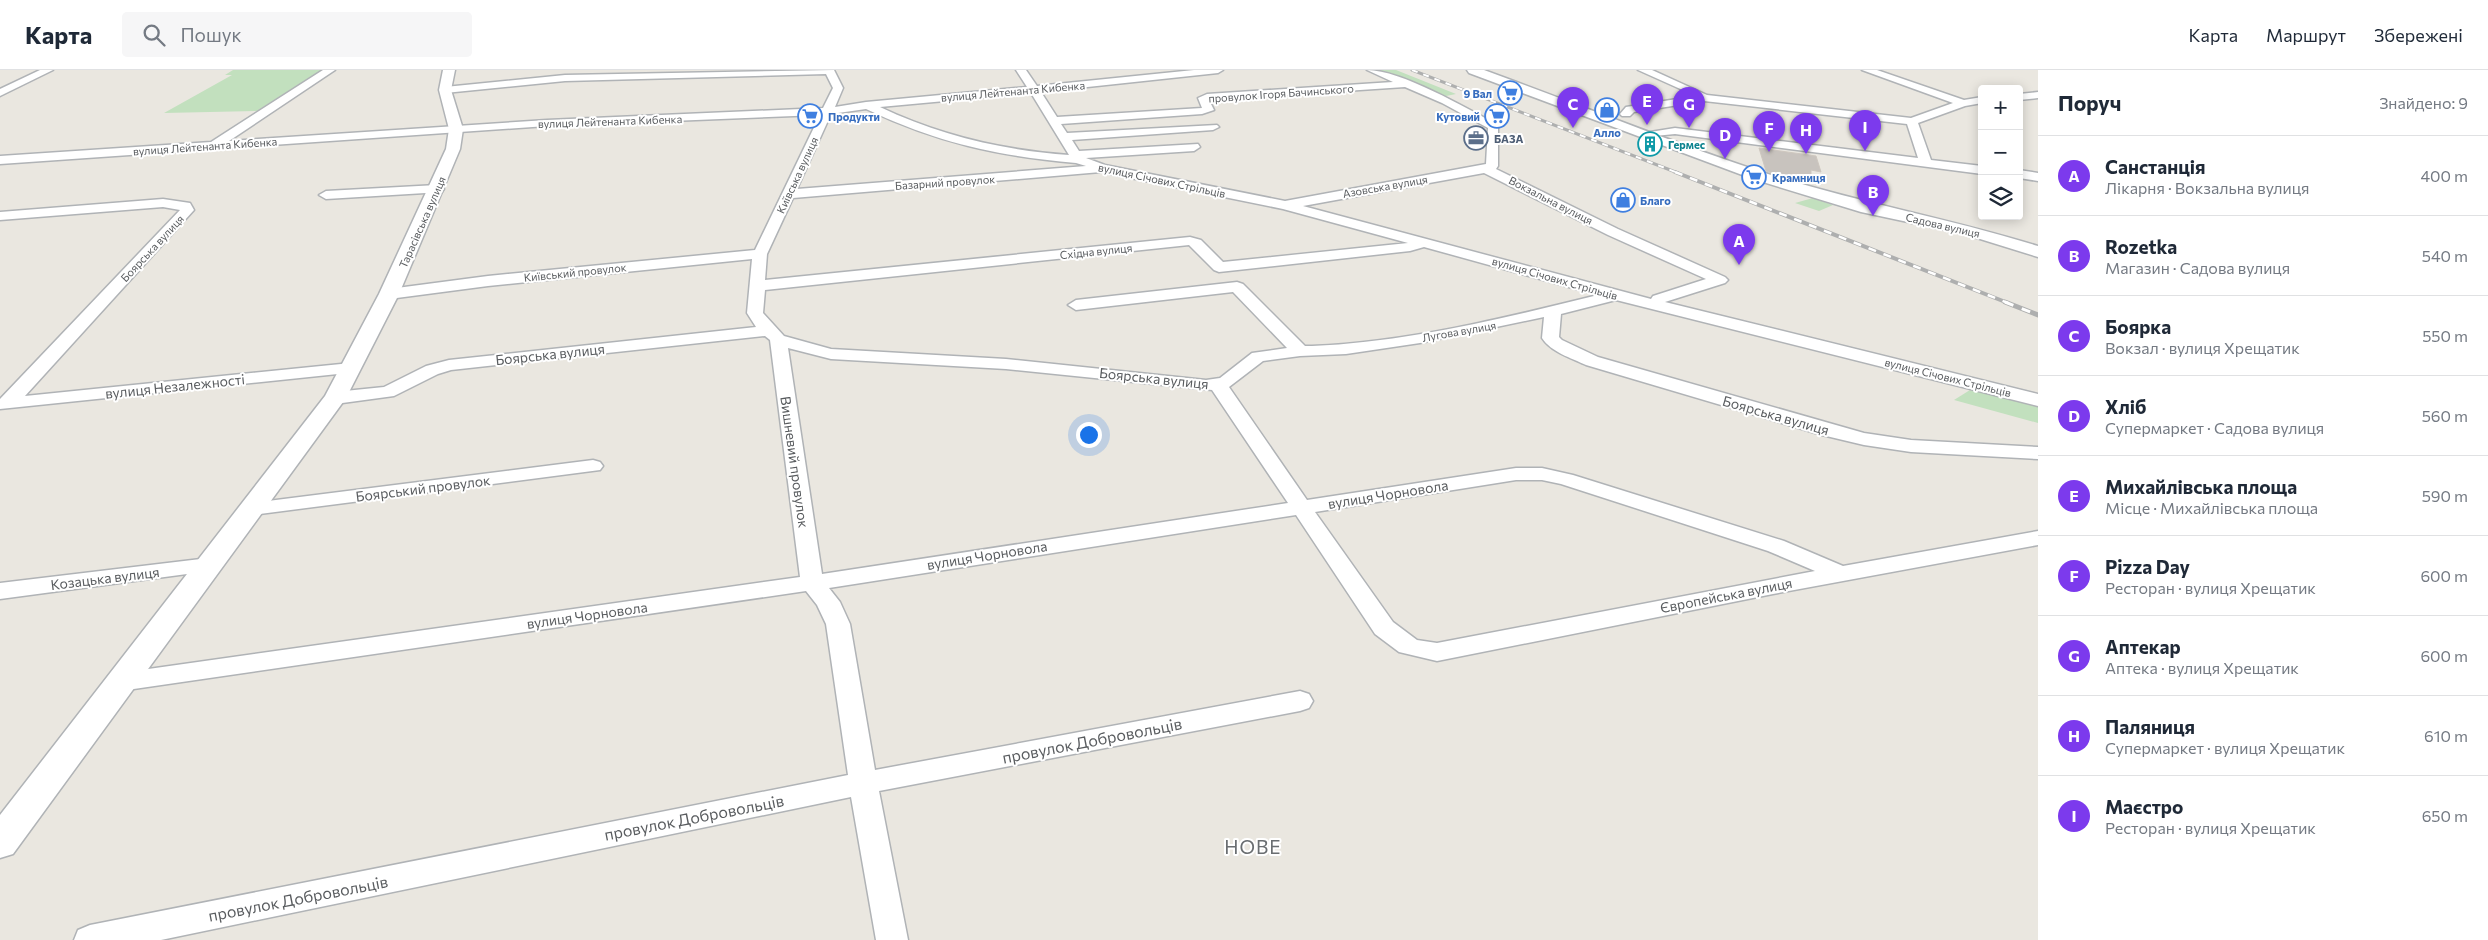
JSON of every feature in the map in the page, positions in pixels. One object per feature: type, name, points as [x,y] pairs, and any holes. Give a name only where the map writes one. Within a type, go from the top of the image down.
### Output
[{"type":"street","points":[[0,93],[48,70]]},
{"type":"street","points":[[214,145],[330,70]]},
{"type":"street","name":"Тарасівська вулиця","points":[[0,843],[335,398],[390,294],[454,149],[456,129],[445,90],[449,70]]},
{"type":"street","points":[[1021,70],[1076,157]]},
{"type":"street","name":"вулиця Лейтенанта Кибенка","points":[[0,160],[456,129],[828,111],[867,105],[1130,81],[1218,70]]},
{"type":"street","points":[[1372,70],[1460,108],[1494,127],[1492,166],[1486,169]]},
{"type":"street","name":"Садова вулиця","points":[[1473,70],[1598,117],[1647,126],[1759,176],[1825,196],[1968,230],[2038,252]]},
{"type":"street","points":[[1643,70],[1692,90],[1704,98]]},
{"type":"street","points":[[1867,70],[1964,103]]},
{"type":"street","points":[[445,90],[565,78],[829,71],[845,93],[894,118],[974,145],[1005,152],[1076,157]]},
{"type":"street","name":"провулок Ігоря Бачинського","points":[[1052,121],[1202,111],[1208,110],[1203,98],[1207,97],[1407,85]]},
{"type":"street","name":"Київська вулиця","points":[[775,335],[757,319],[755,313],[760,254],[828,111],[845,93]]},
{"type":"street","points":[[2023,97],[2038,95]]},
{"type":"street","points":[[1626,114],[1630,109],[1704,98],[1912,121],[1964,103],[1978,101]]},
{"type":"street","points":[[1598,117],[1626,114],[1647,126],[1675,131],[1978,170]]},
{"type":"street","points":[[1912,121],[1926,163]]},
{"type":"street","points":[[1063,138],[1213,127]]},
{"type":"street","name":"вулиця Січових Стрільців","points":[[1076,157],[1194,147]]},
{"type":"street","name":"вулиця Січових Стрільців","points":[[1076,157],[1102,168],[1285,205],[1616,295],[2038,400]]},
{"type":"street","name":"Базарний провулок","points":[[788,194],[1102,168]]},
{"type":"street","name":"Азовська вулиця","points":[[1285,205],[1486,169]]},
{"type":"street","name":"Вокзальна вулиця","points":[[1486,169],[1614,232],[1720,280],[1659,299]]},
{"type":"street","points":[[2023,175],[2038,177]]},
{"type":"street","points":[[326,195],[437,189]]},
{"type":"street","name":"Боярська вулиця","points":[[0,216],[163,203],[177,203],[185,206],[188,210],[4,404]]},
{"type":"street","name":"Східна вулиця","points":[[757,286],[1190,241],[1196,243],[1237,287]]},
{"type":"street","points":[[1219,267],[1410,248],[1424,242]]},
{"type":"street","name":"Київський провулок","points":[[390,294],[488,281],[760,254]]},
{"type":"street","points":[[1076,305],[1237,287],[1300,352]]},
{"type":"street","name":"Лугова вулиця","points":[[1300,352],[1320,352],[1427,337],[1506,323],[1616,295]]},
{"type":"street","name":"Боярська вулиця","points":[[1552,312],[1550,338],[1556,344],[1592,361],[1819,428],[1864,439],[1911,446],[2038,453]]},
{"type":"street","name":"Боярська вулиця","points":[[335,398],[388,392],[432,370],[449,365],[775,335],[831,354],[1016,365],[1176,383],[1225,383],[1258,357],[1300,352]]},
{"type":"street","name":"Вишневий провулок","points":[[775,335],[812,583]]},
{"type":"street","name":"вулиця Незалежності","points":[[4,404],[351,368]]},
{"type":"street","points":[[1218,384],[1300,507]]},
{"type":"street","name":"Боярський провулок","points":[[252,509],[593,466]]},
{"type":"street","name":"вулиця Чорновола","points":[[120,682],[812,583],[1516,474],[1542,474],[1566,478],[1776,546],[1842,574]]},
{"type":"street","name":"Європейська вулиця","points":[[1300,507],[1384,628],[1397,641],[1415,650],[1437,652],[2038,538]]},
{"type":"street","name":"Козацька вулиця","points":[[0,591],[209,565]]},
{"type":"street","points":[[812,583],[828,602],[838,624],[863,783],[892,940]]},
{"type":"street","name":"провулок Добровольців","points":[[90,940],[863,783],[1300,701]]},
{"type":"green space","points":[[233,70],[322,70],[257,111],[164,113],[232,75],[225,75]]},
{"type":"green space","points":[[1377,70],[1396,70],[1456,94],[1441,97]]},
{"type":"green space","points":[[1813,198],[1833,205],[1819,211],[1795,203]]},
{"type":"green space","points":[[1970,390],[2038,406],[2038,423],[1954,400]]},
{"type":"building","points":[[1759,148],[1816,156],[1821,172],[1811,170],[1811,176],[1797,181],[1766,171]]},
{"type":"railway","points":[[1412,70],[1678,173]]},
{"type":"railway","points":[[1675,172],[2008,303]]},
{"type":"railway","points":[[2005,302],[2038,315]]},
{"type":"place","name":"9 Вал","points":[[1510,93]]},
{"type":"place","name":"Алло","points":[[1607,110]]},
{"type":"place","name":"Продукти","points":[[810,116]]},
{"type":"place","name":"Кутовий","points":[[1497,116]]},
{"type":"place","name":"Михайлівська площа","points":[[1647,125]]},
{"type":"place","name":"Боярка","points":[[1573,128]]},
{"type":"place","name":"Аптекар","points":[[1689,128]]},
{"type":"place","name":"БАЗА","points":[[1476,138]]},
{"type":"place","name":"Гермес","points":[[1650,144]]},
{"type":"place","name":"Маєстро","points":[[1865,151]]},
{"type":"place","name":"Pizza Day","points":[[1769,152]]},
{"type":"place","name":"Паляниця","points":[[1806,154]]},
{"type":"place","name":"Хліб","points":[[1725,159]]},
{"type":"place","name":"Крамниця","points":[[1754,177]]},
{"type":"place","name":"Благо","points":[[1623,200]]},
{"type":"place","name":"Rozetka","points":[[1873,216]]},
{"type":"place","name":"Санстанція","points":[[1739,265]]},
{"type":"district","name":"НОВЕ","points":[[1253,846]]}]
